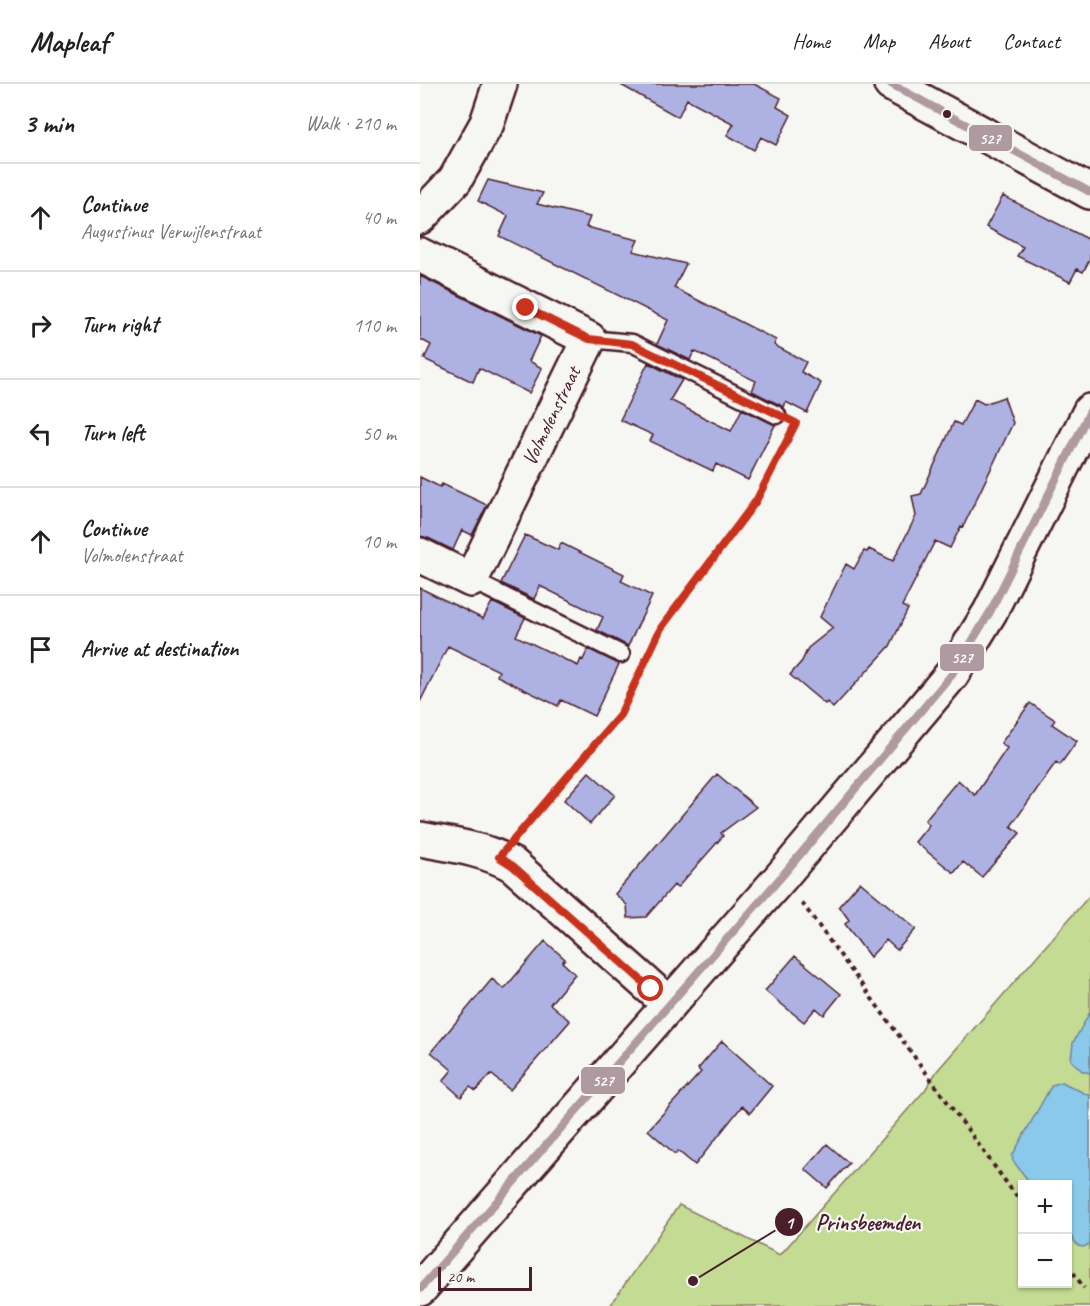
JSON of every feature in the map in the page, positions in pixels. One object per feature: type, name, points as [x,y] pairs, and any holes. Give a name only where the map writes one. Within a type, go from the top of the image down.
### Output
[{"type":"street","points":[[420,217],[455,180],[488,123],[500,84]]},
{"type":"street","points":[[891,84],[1090,192]]},
{"type":"street","points":[[420,255],[589,339]]},
{"type":"street","name":"Volmolenstraat","points":[[471,580],[589,339]]},
{"type":"street","points":[[420,1289],[782,876],[952,674],[990,612],[1090,411]]},
{"type":"street","points":[[420,555],[471,580]]},
{"type":"street","points":[[420,839],[479,850],[499,857],[513,866],[669,1004]]},
{"type":"lane","points":[[589,339],[632,344],[777,415]]},
{"type":"lane","points":[[471,580],[621,654]]},
{"type":"path","points":[[499,857],[620,715],[661,628],[756,501],[796,423],[777,415]]},
{"type":"path","points":[[782,876],[1018,1197]]},
{"type":"path","points":[[1072,1271],[1084,1288]]},
{"type":"green space","points":[[1090,895],[1090,1306],[610,1306],[679,1205],[780,1255],[925,1090],[937,1071]]},
{"type":"water","points":[[1090,1012],[1090,1073],[1082,1071],[1071,1060],[1073,1043]]},
{"type":"water","points":[[1062,1082],[1090,1096],[1090,1244],[1083,1247],[1078,1246],[1072,1238],[1072,1180],[1028,1180],[1013,1161],[1012,1156],[1052,1085]]},
{"type":"building","points":[[619,84],[754,84],[781,98],[777,107],[791,115],[776,145],[761,137],[754,150],[727,135],[734,124],[687,99],[678,117]]},
{"type":"building","points":[[488,180],[543,193],[537,204],[590,217],[586,227],[638,240],[633,251],[686,264],[674,288],[776,340],[774,345],[806,362],[801,372],[821,383],[807,413],[786,402],[784,407],[752,391],[756,381],[694,351],[690,360],[657,344],[668,320],[499,236],[508,216],[478,201]]},
{"type":"building","points":[[1003,196],[1090,240],[1090,259],[1083,272],[1077,269],[1070,282],[1017,256],[1023,247],[986,227]]},
{"type":"building","points":[[420,276],[541,336],[529,361],[542,368],[529,393],[479,368],[473,382],[424,359],[431,345],[420,339]]},
{"type":"building","points":[[648,363],[682,380],[670,400],[731,431],[742,409],[775,425],[748,480],[716,464],[713,471],[650,441],[653,435],[620,420]]},
{"type":"building","points":[[1004,397],[1013,423],[963,527],[961,526],[950,548],[935,541],[902,606],[908,609],[890,646],[833,708],[827,702],[825,704],[790,675],[802,661],[808,648],[833,628],[820,617],[846,564],[854,569],[864,551],[867,552],[869,549],[893,561],[916,516],[912,496],[921,494],[954,422],[961,425],[975,399],[984,404]]},
{"type":"building","points":[[420,477],[440,487],[442,484],[487,505],[472,535],[462,530],[453,550],[420,536]]},
{"type":"building","points":[[525,535],[558,550],[561,543],[624,574],[621,581],[652,596],[628,646],[597,630],[603,617],[540,586],[534,599],[501,583]]},
{"type":"building","points":[[420,588],[483,619],[492,602],[525,618],[516,636],[578,666],[588,649],[619,664],[594,716],[561,700],[558,706],[497,676],[499,671],[448,646],[420,702]]},
{"type":"building","points":[[1030,703],[1055,720],[1052,724],[1077,741],[1060,765],[1056,762],[1011,826],[1020,833],[982,877],[963,862],[954,873],[915,842],[929,825],[925,820],[958,780],[975,795],[1007,748],[1001,743]]},
{"type":"building","points":[[589,772],[615,795],[590,824],[564,800]]},
{"type":"building","points":[[717,774],[756,807],[721,833],[723,836],[677,888],[674,885],[646,917],[628,918],[627,905],[615,894]]},
{"type":"building","points":[[860,882],[916,929],[897,950],[886,940],[870,957],[845,924],[849,920],[839,906]]},
{"type":"building","points":[[545,941],[565,959],[562,962],[575,974],[550,1004],[570,1021],[510,1090],[491,1074],[476,1091],[470,1087],[461,1097],[443,1081],[452,1070],[431,1052],[492,979],[504,989]]},
{"type":"building","points":[[795,956],[841,994],[824,1015],[816,1008],[804,1022],[765,991]]},
{"type":"building","points":[[722,1041],[772,1086],[750,1113],[742,1106],[695,1165],[678,1151],[675,1154],[648,1130],[701,1072],[698,1069]]},
{"type":"building","points":[[827,1144],[849,1163],[827,1188],[805,1169]]},
{"type":"transit line","name":"527","points":[[891,84],[1090,192]]},
{"type":"transit line","name":"527","points":[[420,1289],[782,876],[952,674],[990,612],[1090,411]]},
{"type":"place","name":"Prinsbeemden","points":[[693,1281]]},
{"type":"route","points":[[526,308],[589,339],[632,344],[796,423],[756,501],[661,628],[620,715],[499,857],[513,866],[651,989]]}]
